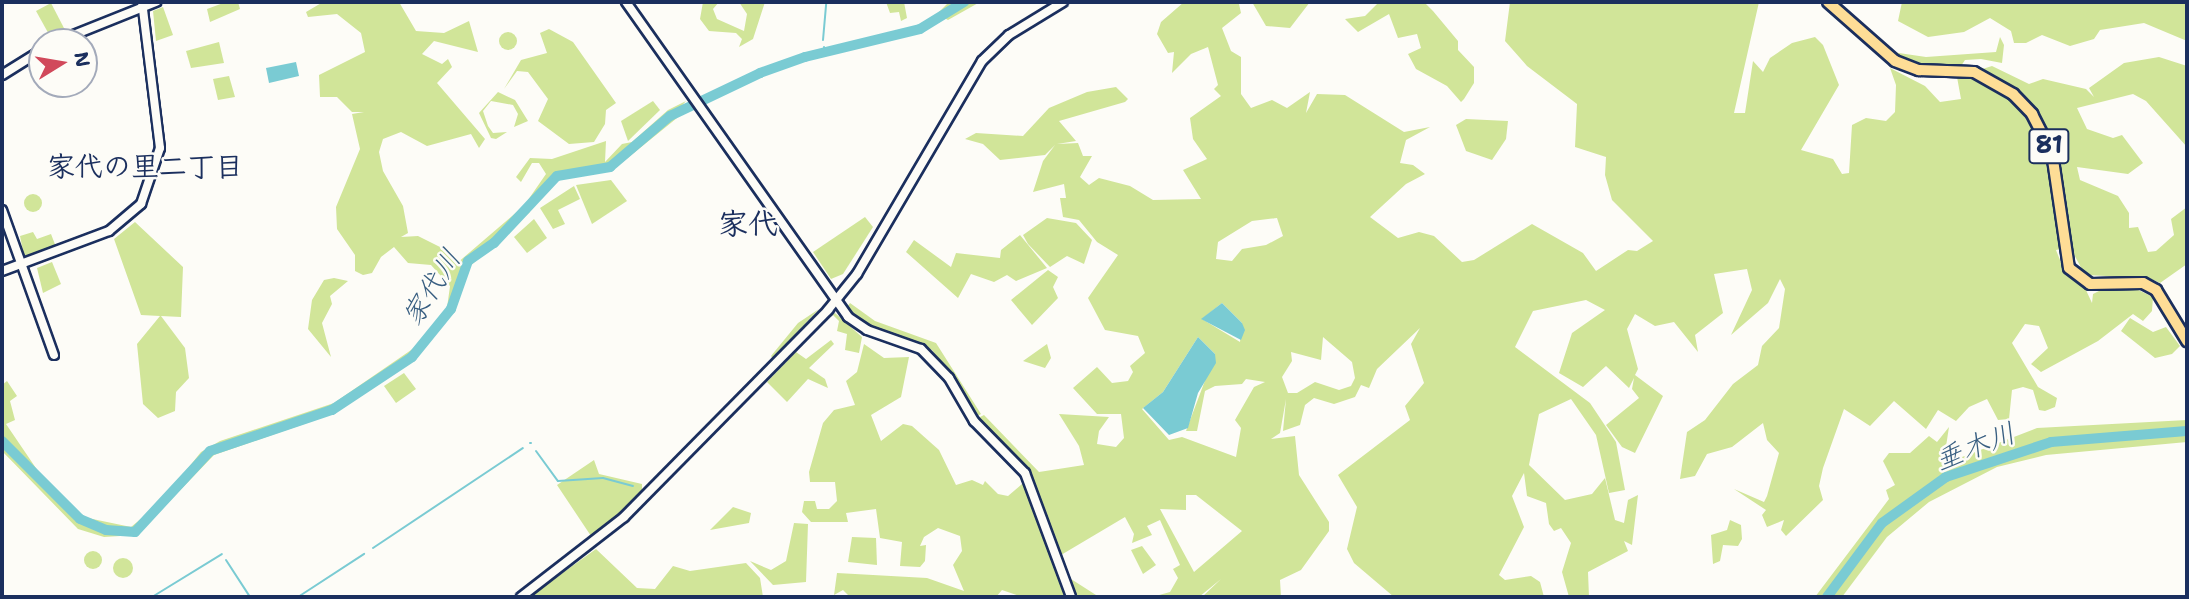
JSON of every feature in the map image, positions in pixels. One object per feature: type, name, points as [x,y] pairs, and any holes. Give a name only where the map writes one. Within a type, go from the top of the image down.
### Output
[{"type":"main road","name":"81","points":[[1828,2],[1895,61],[1919,70],[1974,72],[2013,94],[2032,114],[2052,152],[2069,268],[2090,284],[2143,284],[2156,290],[2187,341]]},
{"type":"street","points":[[88,28],[143,4],[156,2]]},
{"type":"street","points":[[626,2],[852,322],[921,349],[936,362],[974,421],[1025,473],[1071,597]]},
{"type":"street","points":[[521,597],[624,517],[835,301],[857,274],[982,61],[1009,35],[1063,2]]},
{"type":"street","points":[[2,271],[109,231],[130,218],[150,187],[160,148],[143,4]]},
{"type":"street","points":[[2,75],[28,59]]},
{"type":"street","points":[[2,210],[54,355]]},
{"type":"green space","points":[[226,2],[238,2],[240,9],[210,22],[207,9]]},
{"type":"green space","points":[[323,2],[399,2],[416,31],[444,33],[469,21],[478,52],[434,41],[422,54],[442,64],[448,59],[452,67],[437,83],[485,139],[479,148],[471,134],[427,146],[401,132],[383,139],[379,152],[383,171],[403,206],[408,233],[401,237],[418,236],[446,250],[456,264],[526,204],[530,212],[468,268],[457,304],[410,363],[330,415],[214,455],[137,535],[104,537],[78,529],[2,451],[2,385],[7,381],[17,396],[10,401],[15,420],[6,424],[42,477],[83,517],[131,527],[160,503],[201,452],[220,441],[334,403],[414,348],[447,308],[450,286],[431,265],[408,263],[394,247],[381,257],[372,273],[363,275],[355,271],[355,255],[337,229],[336,207],[360,149],[352,114],[364,112],[352,112],[337,97],[320,97],[319,75],[365,52],[361,33],[337,14],[308,17],[306,12]]},
{"type":"green space","points":[[703,2],[719,2],[713,9],[717,19],[744,31],[747,14],[739,2],[765,2],[753,39],[739,47],[742,39],[736,33],[709,31],[700,19]]},
{"type":"green space","points":[[886,2],[904,2],[907,18],[901,21],[899,12],[890,13]]},
{"type":"green space","points":[[949,2],[980,2],[948,20],[937,14]]},
{"type":"green space","points":[[1184,2],[1247,2],[1239,4],[1241,13],[1222,28],[1231,51],[1241,57],[1241,94],[1251,108],[1272,100],[1287,108],[1310,92],[1306,113],[1317,94],[1345,95],[1404,132],[1430,127],[1406,140],[1400,163],[1413,165],[1425,174],[1406,184],[1370,217],[1398,238],[1419,232],[1434,236],[1462,262],[1474,260],[1532,224],[1583,253],[1596,271],[1628,250],[1637,251],[1653,241],[1612,200],[1605,175],[1606,157],[1575,147],[1577,104],[1527,66],[1505,41],[1510,2],[1759,2],[1734,113],[1745,113],[1753,61],[1763,72],[1770,58],[1792,43],[1815,37],[1823,45],[1839,85],[1801,150],[1833,159],[1842,174],[1849,173],[1852,125],[1866,118],[1886,121],[1895,112],[1896,85],[1890,68],[1925,86],[1940,102],[1961,99],[1957,77],[1992,66],[2029,84],[2043,79],[2086,89],[2094,97],[2089,88],[2124,63],[2159,57],[2187,66],[2187,147],[2146,101],[2133,94],[2077,108],[2087,129],[2113,138],[2122,135],[2143,163],[2128,174],[2077,167],[2080,180],[2118,196],[2129,213],[2129,228],[2138,227],[2148,252],[2156,251],[2174,235],[2171,219],[2187,207],[2187,264],[2160,283],[2149,278],[2085,275],[2070,247],[2056,250],[2064,270],[2085,288],[2092,303],[2093,294],[2105,288],[2134,288],[2153,297],[2152,311],[2143,321],[2133,314],[2098,341],[2041,372],[2031,364],[2048,348],[2039,326],[2025,324],[2012,343],[2038,387],[2057,398],[2055,407],[2045,411],[2039,410],[2033,390],[2023,387],[2012,390],[2009,419],[1998,420],[1987,399],[1969,407],[1956,421],[1938,410],[1926,429],[1894,401],[1870,426],[1844,409],[1823,468],[1819,486],[1823,500],[1786,536],[1781,530],[1784,520],[1767,527],[1762,515],[1766,510],[1734,489],[1764,502],[1767,496],[1779,453],[1767,440],[1763,423],[1732,447],[1707,454],[1695,476],[1680,479],[1687,432],[1705,420],[1733,384],[1758,365],[1762,346],[1779,328],[1785,289],[1780,279],[1768,303],[1731,335],[1752,290],[1747,269],[1714,274],[1723,313],[1695,335],[1698,352],[1674,322],[1655,326],[1635,314],[1627,329],[1638,369],[1635,375],[1663,396],[1635,453],[1622,447],[1606,425],[1639,398],[1632,389],[1634,378],[1629,388],[1606,366],[1583,387],[1559,373],[1572,333],[1605,310],[1586,300],[1533,311],[1515,347],[1590,403],[1616,442],[1625,490],[1609,493],[1596,435],[1571,399],[1539,414],[1529,465],[1565,500],[1592,494],[1605,478],[1615,520],[1624,523],[1628,500],[1638,495],[1632,545],[1624,541],[1628,551],[1588,572],[1589,597],[1569,597],[1562,572],[1571,543],[1561,528],[1554,531],[1549,524],[1546,503],[1527,496],[1524,473],[1512,496],[1524,527],[1499,575],[1505,580],[1531,576],[1540,582],[1544,597],[1394,597],[1354,563],[1347,549],[1357,507],[1338,475],[1410,420],[1405,406],[1424,383],[1411,344],[1420,328],[1377,369],[1369,388],[1361,385],[1355,397],[1334,404],[1314,398],[1305,405],[1300,425],[1283,431],[1286,399],[1280,433],[1271,439],[1295,436],[1299,475],[1329,522],[1329,531],[1301,570],[1280,580],[1281,597],[1202,597],[1221,579],[1199,597],[1152,597],[1170,592],[1178,578],[1173,569],[1180,565],[1160,520],[1147,526],[1152,535],[1132,543],[1134,534],[1125,517],[1061,555],[1033,478],[978,418],[984,415],[1039,472],[1084,465],[1079,446],[1059,414],[1109,417],[1099,431],[1097,444],[1116,447],[1124,438],[1121,414],[1097,414],[1073,388],[1097,367],[1112,383],[1128,381],[1133,372],[1130,366],[1145,353],[1138,336],[1105,330],[1088,298],[1118,255],[1097,242],[1079,220],[1063,217],[1060,198],[1066,198],[1064,184],[1033,192],[1043,161],[1055,145],[1045,155],[1000,160],[983,144],[965,139],[976,133],[1023,136],[1049,108],[1087,92],[1116,87],[1128,99],[1125,102],[1059,121],[1076,141],[1057,144],[1078,143],[1083,156],[1092,156],[1080,177],[1089,185],[1099,178],[1130,186],[1153,200],[1201,199],[1183,170],[1207,159],[1193,139],[1190,118],[1221,96],[1214,89],[1218,85],[1208,47],[1191,54],[1172,73],[1174,52],[1168,53],[1157,34],[1161,22]],"holes":[[[1277,218],[1283,236],[1266,245],[1242,249],[1232,261],[1216,259],[1218,242],[1252,221]],[[1222,303],[1242,323],[1240,342],[1202,319]],[[1198,337],[1215,354],[1186,431],[1197,431],[1205,391],[1215,386],[1242,384],[1246,379],[1265,382],[1254,387],[1235,420],[1241,428],[1236,457],[1182,437],[1169,440],[1142,409],[1163,392]],[[1323,337],[1352,362],[1355,378],[1351,386],[1339,390],[1315,382],[1297,393],[1288,393],[1282,377],[1292,361],[1291,352],[1321,360]],[[1186,495],[1196,495],[1242,531],[1194,572],[1160,509],[1186,510]]]},
{"type":"green space","points":[[1252,2],[1310,2],[1290,28],[1266,26]]},
{"type":"green space","points":[[1379,2],[1424,2],[1458,41],[1458,50],[1474,67],[1474,83],[1461,102],[1447,86],[1416,69],[1408,54],[1421,48],[1417,34],[1398,38],[1389,14],[1358,32],[1345,19],[1365,16]]},
{"type":"green space","points":[[1902,2],[2187,2],[2187,41],[2144,23],[2100,30],[2094,39],[2070,46],[2042,35],[2026,43],[2014,43],[2011,31],[1990,18],[1964,32],[1928,37],[1898,21]]},
{"type":"green space","points":[[51,3],[64,28],[45,28],[36,11]]},
{"type":"green space","points":[[163,7],[173,35],[156,41],[153,11]]},
{"type":"green space","points":[[549,29],[573,42],[616,103],[606,110],[605,124],[594,142],[569,144],[538,121],[548,99],[528,72],[517,71],[504,89],[521,60],[547,53],[540,33]]},
{"type":"green space","points":[[508,32],[514,35],[517,41],[514,47],[508,50],[502,47],[499,41],[502,35]]},
{"type":"green space","points":[[2000,37],[2004,45],[2002,63],[1981,59],[1965,60],[1961,66],[1912,66],[1896,59],[1892,52],[1926,57],[1996,52]]},
{"type":"green space","points":[[219,42],[224,63],[191,68],[186,51]]},
{"type":"green space","points":[[229,76],[235,97],[218,100],[213,79]]},
{"type":"green space","points":[[498,92],[515,100],[528,121],[514,127],[518,114],[513,105],[491,101],[483,111],[488,126],[493,133],[507,132],[496,139],[491,138],[479,113]]},
{"type":"green space","points":[[653,101],[660,110],[628,141],[621,121]]},
{"type":"green space","points":[[686,101],[676,112],[677,118],[614,169],[559,177],[534,206],[528,200],[546,174],[539,163],[532,163],[521,182],[516,177],[530,158],[552,159],[606,141],[605,162],[622,144],[632,142],[668,110]]},
{"type":"green space","points":[[1466,119],[1508,121],[1506,139],[1492,160],[1466,151],[1456,125]]},
{"type":"green space","points":[[611,180],[627,201],[592,224],[576,185]]},
{"type":"green space","points":[[574,186],[580,199],[558,210],[565,224],[553,229],[540,208]]},
{"type":"green space","points":[[29,194],[37,194],[42,203],[40,210],[29,212],[24,207],[24,199]]},
{"type":"green space","points":[[865,217],[873,227],[843,274],[831,279],[813,252]]},
{"type":"green space","points":[[1047,218],[1076,223],[1092,240],[1084,264],[1067,256],[1050,267],[1028,244],[1023,235]]},
{"type":"green space","points":[[534,219],[547,238],[527,253],[514,237]]},
{"type":"green space","points":[[135,222],[183,267],[181,317],[161,316],[185,348],[189,378],[176,392],[175,411],[158,418],[143,404],[137,344],[160,316],[141,315],[114,239]]},
{"type":"green space","points":[[33,232],[37,239],[51,234],[56,247],[25,261],[20,236]]},
{"type":"green space","points":[[1020,235],[1047,268],[1016,281],[1007,275],[994,282],[971,274],[958,298],[906,252],[914,240],[951,267],[956,253],[1000,258],[1001,250]]},
{"type":"green space","points":[[52,262],[61,284],[43,293],[37,268]]},
{"type":"green space","points":[[1048,270],[1058,277],[1053,287],[1058,298],[1032,325],[1011,300]]},
{"type":"green space","points":[[334,278],[348,281],[330,296],[332,304],[322,323],[331,357],[308,329],[312,300],[324,280]]},
{"type":"green space","points":[[850,303],[875,321],[936,343],[981,414],[976,417],[932,350],[858,322],[847,307]]},
{"type":"green space","points":[[819,309],[774,360],[771,356],[798,323]]},
{"type":"green space","points":[[835,313],[862,337],[859,353],[845,350],[847,334],[837,331],[839,321],[833,315],[823,322]]},
{"type":"green space","points":[[2130,318],[2153,332],[2166,327],[2180,346],[2172,354],[2155,358],[2121,331]]},
{"type":"green space","points":[[831,340],[834,344],[809,368],[825,379],[828,388],[808,379],[787,402],[767,382],[796,352],[806,359]]},
{"type":"green space","points":[[864,344],[884,358],[909,357],[901,397],[871,415],[881,441],[903,424],[912,426],[939,450],[956,485],[972,480],[983,485],[985,481],[998,494],[1008,496],[1022,484],[1029,487],[1065,597],[1022,597],[1002,590],[996,597],[850,597],[843,590],[834,595],[837,573],[927,578],[964,591],[953,565],[962,551],[960,536],[938,528],[924,537],[920,546],[926,545],[925,561],[920,567],[900,566],[902,542],[880,538],[876,509],[846,513],[848,522],[811,522],[802,512],[804,501],[815,501],[817,509],[829,509],[837,501],[835,482],[810,482],[809,472],[823,423],[834,410],[855,405],[846,381],[857,372]]},
{"type":"green space","points":[[1047,344],[1051,358],[1045,368],[1023,361]]},
{"type":"green space","points":[[404,373],[416,389],[396,403],[384,386]]},
{"type":"green space","points":[[2187,420],[2187,442],[2046,455],[1997,467],[1929,502],[1887,537],[1842,597],[1815,597],[1889,499],[1886,490],[1895,485],[1883,461],[1889,453],[1910,453],[1929,436],[1937,442],[1949,427],[1945,453],[1962,457],[2037,428]]},
{"type":"green space","points":[[594,460],[599,474],[642,484],[642,492],[593,539],[557,485]]},
{"type":"green space","points":[[733,507],[751,513],[749,523],[710,530]]},
{"type":"green space","points":[[1730,520],[1741,525],[1742,539],[1738,546],[1723,545],[1720,561],[1713,564],[1711,535],[1727,530]]},
{"type":"green space","points":[[794,523],[808,524],[806,582],[773,585],[750,561],[771,570],[786,561]]},
{"type":"green space","points":[[852,537],[876,538],[877,565],[848,562]]},
{"type":"green space","points":[[1142,546],[1156,565],[1143,574],[1131,550]]},
{"type":"green space","points":[[596,549],[637,588],[655,589],[673,566],[690,571],[746,563],[760,578],[763,597],[529,597]]},
{"type":"green space","points":[[93,551],[99,554],[102,560],[99,566],[93,569],[87,566],[84,560],[87,554]]},
{"type":"green space","points":[[119,558],[127,558],[133,568],[127,578],[119,578],[113,572],[113,564]]},
{"type":"green space","points":[[1071,579],[1096,595],[1075,597]]},
{"type":"water","points":[[296,62],[299,76],[269,83],[266,68]]},
{"type":"water","points":[[1222,303],[1242,323],[1245,330],[1241,340],[1201,319]]},
{"type":"water","points":[[1198,337],[1215,354],[1216,363],[1198,393],[1188,428],[1169,435],[1143,408],[1163,392]]},
{"type":"waterway","points":[[823,40],[826,2]]},
{"type":"waterway","name":"家代川","points":[[2,441],[80,519],[106,530],[135,532],[210,451],[332,410],[412,357],[451,309],[468,261],[494,243],[557,176],[610,167],[670,116],[760,73],[805,57],[920,29],[964,2]]},
{"type":"waterway","name":"家代川","points":[[824,47],[825,52]]},
{"type":"waterway","name":"垂木川","points":[[1827,597],[1882,523],[1946,477],[2051,442],[2187,431]]},
{"type":"waterway","points":[[373,548],[523,448]]},
{"type":"waterway","points":[[536,451],[558,481],[603,478],[633,486]]},
{"type":"waterway","points":[[152,597],[222,554]]},
{"type":"waterway","points":[[298,597],[364,554]]},
{"type":"waterway","points":[[226,560],[250,597]]},
{"type":"district","name":"家代の里二丁目","points":[[145,166]]},
{"type":"district","name":"家代","points":[[748,224]]}]
